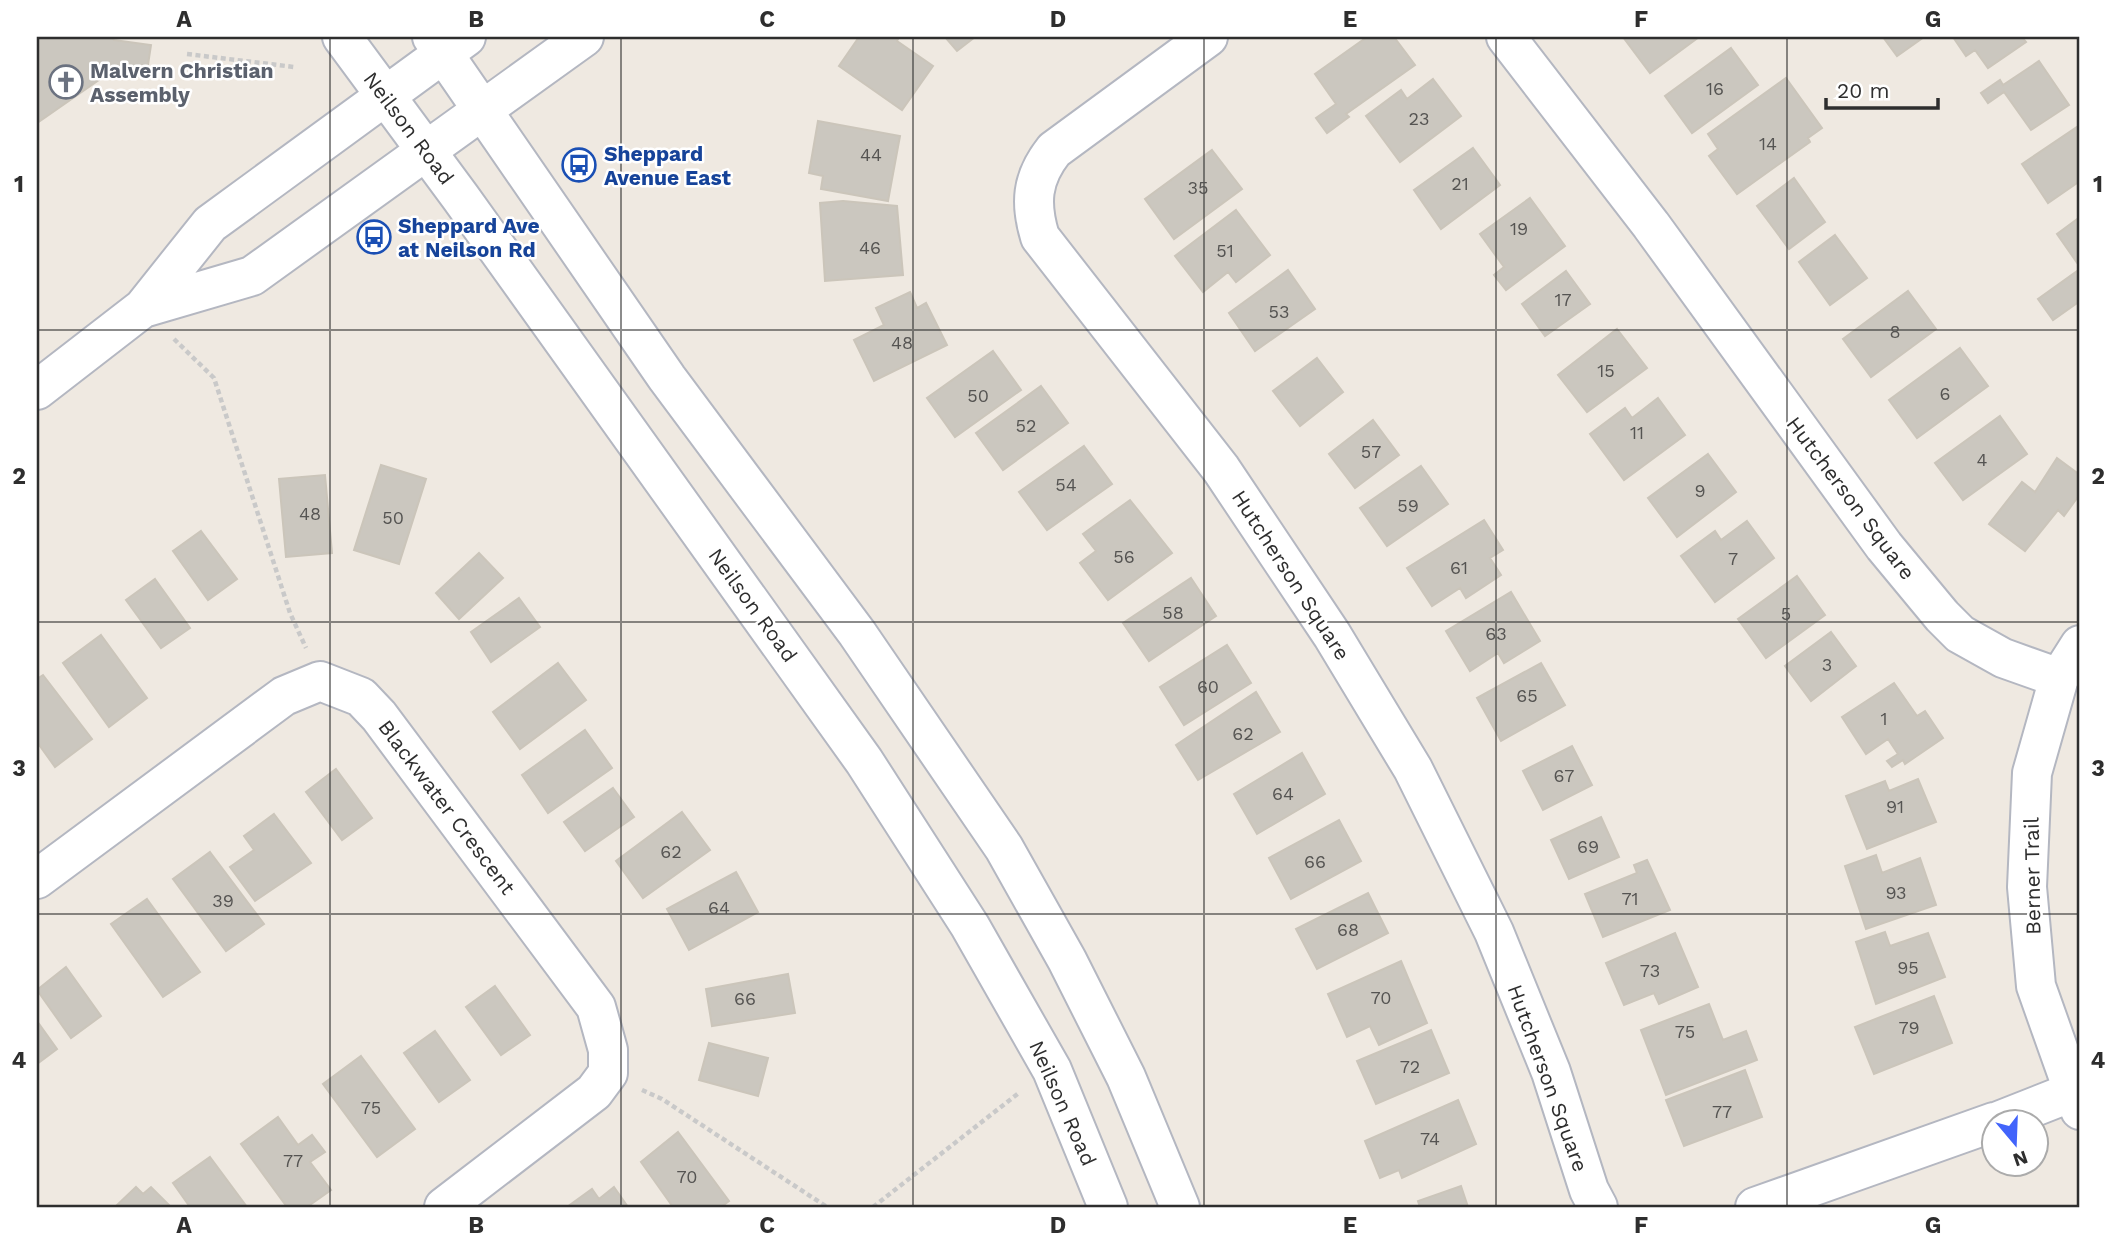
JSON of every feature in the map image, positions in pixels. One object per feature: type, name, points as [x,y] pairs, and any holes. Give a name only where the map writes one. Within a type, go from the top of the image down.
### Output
[{"type":"street","name":"Neilson Road","points":[[342,37],[864,761],[970,926],[1052,1070],[1108,1207]]},
{"type":"street","points":[[143,308],[252,276],[584,37]]},
{"type":"street","name":"Hutcherson Square","points":[[1208,37],[1054,150],[1041,166],[1032,210],[1041,237],[1222,469],[1332,635],[1413,769],[1494,932],[1551,1073],[1588,1190],[1598,1207]]},
{"type":"street","name":"Hutcherson Square","points":[[1506,37],[1651,225],[1884,546],[1935,608],[1960,634],[2003,658],[2059,678]]},
{"type":"street","points":[[37,390],[143,308],[210,224],[384,97],[447,42],[484,111],[667,378],[858,634],[1004,848],[1067,960],[1126,1077],[1180,1207]]},
{"type":"street","name":"Berner Trail","points":[[2076,1101],[2036,986],[2028,887],[2032,773],[2059,678],[2080,645]]},
{"type":"street","points":[[37,879],[274,702],[299,688],[320,681]]},
{"type":"street","name":"Blackwater Crescent","points":[[320,681],[361,697],[379,716],[575,978],[596,1007],[608,1050],[608,1073]]},
{"type":"street","points":[[444,1207],[568,1115],[594,1093],[608,1073]]},
{"type":"street","points":[[2049,1108],[2076,1101]]},
{"type":"street","points":[[1755,1207],[1980,1127]]},
{"type":"path","points":[[187,54],[294,67]]},
{"type":"path","points":[[143,308],[214,378],[290,613],[320,681]]},
{"type":"path","points":[[873,1207],[1052,1070]]},
{"type":"path","points":[[608,1073],[662,1099],[827,1207]]},
{"type":"building","name":"Malvern Christian Assembly","points":[[37,37],[112,37],[114,40],[151,45],[146,78],[109,73],[37,123]]},
{"type":"building","points":[[859,37],[899,37],[897,41],[933,66],[902,110],[839,66]]},
{"type":"building","points":[[945,37],[975,37],[957,51]]},
{"type":"building","points":[[1367,37],[1394,37],[1415,65],[1346,114],[1349,117],[1327,133],[1316,118],[1336,104],[1315,74]]},
{"type":"building","points":[[1623,37],[1699,37],[1650,73]]},
{"type":"building","points":[[1883,37],[1924,37],[1897,56]]},
{"type":"building","points":[[1953,37],[2022,37],[2026,42],[1988,68],[1975,50],[1966,56]]},
{"type":"building","points":[[1731,48],[1758,85],[1692,133],[1665,96]]},
{"type":"building","points":[[2039,61],[2069,105],[2031,130],[2004,92],[1988,103],[1981,93],[2000,80],[2003,85]]},
{"type":"building","points":[[1786,78],[1822,128],[1808,138],[1810,142],[1737,194],[1709,156],[1718,149],[1708,134]]},
{"type":"building","points":[[1433,79],[1461,116],[1400,162],[1366,116],[1401,90],[1407,99]]},
{"type":"building","points":[[818,121],[900,136],[888,201],[821,189],[823,176],[809,173]]},
{"type":"building","points":[[2080,125],[2080,181],[2048,203],[2022,164]]},
{"type":"building","points":[[1473,148],[1500,185],[1441,229],[1414,190]]},
{"type":"building","points":[[1212,150],[1242,189],[1174,239],[1145,199]]},
{"type":"building","points":[[1794,178],[1825,222],[1789,249],[1757,206]]},
{"type":"building","points":[[1530,198],[1565,246],[1506,290],[1494,275],[1504,267],[1480,234]]},
{"type":"building","points":[[843,201],[897,206],[903,275],[825,281],[820,203]]},
{"type":"building","points":[[1236,210],[1270,255],[1236,282],[1228,272],[1203,292],[1175,256]]},
{"type":"building","points":[[2080,217],[2080,267],[2057,234]]},
{"type":"building","points":[[1835,235],[1867,278],[1830,305],[1799,262]]},
{"type":"building","points":[[2080,269],[2080,301],[2053,320],[2038,299]]},
{"type":"building","points":[[1288,270],[1315,309],[1255,351],[1229,313]]},
{"type":"building","points":[[1566,271],[1590,304],[1545,336],[1522,304]]},
{"type":"building","points":[[1908,291],[1936,329],[1871,377],[1843,339]]},
{"type":"building","points":[[910,292],[917,308],[926,303],[947,345],[874,381],[854,340],[884,325],[876,308]]},
{"type":"building","points":[[1617,329],[1647,368],[1587,412],[1558,375]]},
{"type":"building","points":[[1960,348],[1988,386],[1917,438],[1889,400]]},
{"type":"building","points":[[993,351],[1021,390],[955,437],[927,398]]},
{"type":"building","points":[[1317,358],[1343,392],[1300,426],[1273,391]]},
{"type":"building","points":[[1041,386],[1068,423],[1003,470],[976,433]]},
{"type":"building","points":[[1658,398],[1685,435],[1624,480],[1590,434],[1625,408],[1632,418]]},
{"type":"building","points":[[2000,416],[2027,454],[1963,500],[1935,463]]},
{"type":"building","points":[[1373,420],[1399,455],[1355,488],[1329,454]]},
{"type":"building","points":[[1084,446],[1112,484],[1047,530],[1019,492]]},
{"type":"building","points":[[1708,454],[1736,492],[1677,537],[1648,498]]},
{"type":"building","points":[[2057,458],[2080,475],[2080,494],[2064,516],[2058,510],[2025,551],[1989,524],[2022,482],[2035,492]]},
{"type":"building","points":[[381,465],[426,479],[399,564],[354,550]]},
{"type":"building","points":[[1421,466],[1448,504],[1387,546],[1360,508]]},
{"type":"building","points":[[325,475],[332,553],[286,557],[279,479]]},
{"type":"building","points":[[1130,500],[1172,553],[1108,600],[1080,563],[1096,551],[1083,534]]},
{"type":"building","points":[[1484,520],[1503,550],[1490,558],[1501,575],[1466,598],[1460,588],[1432,606],[1407,568]]},
{"type":"building","points":[[1747,521],[1774,558],[1715,602],[1681,556],[1715,531],[1721,540]]},
{"type":"building","points":[[201,531],[237,579],[208,600],[173,551]]},
{"type":"building","points":[[479,553],[503,578],[459,619],[436,593]]},
{"type":"building","points":[[1797,576],[1825,615],[1766,658],[1738,619]]},
{"type":"building","points":[[1191,578],[1216,616],[1149,661],[1123,623]]},
{"type":"building","points":[[155,579],[190,628],[161,648],[126,600]]},
{"type":"building","points":[[1511,592],[1540,641],[1504,663],[1498,653],[1470,671],[1446,631]]},
{"type":"building","points":[[519,598],[540,627],[491,662],[471,632]]},
{"type":"building","points":[[1831,632],[1856,666],[1811,701],[1785,666]]},
{"type":"building","points":[[101,635],[147,698],[109,727],[63,663]]},
{"type":"building","points":[[1227,645],[1251,683],[1184,725],[1160,687]]},
{"type":"building","points":[[558,663],[586,700],[520,749],[493,712]]},
{"type":"building","points":[[1541,663],[1565,705],[1501,741],[1477,698]]},
{"type":"building","points":[[43,675],[92,739],[55,767],[37,742],[37,679]]},
{"type":"building","points":[[1894,683],[1917,716],[1925,711],[1943,738],[1905,764],[1903,760],[1892,767],[1887,761],[1898,754],[1888,739],[1866,754],[1842,717]]},
{"type":"building","points":[[1256,692],[1280,732],[1198,780],[1176,745]]},
{"type":"building","points":[[585,730],[612,768],[548,813],[522,775]]},
{"type":"building","points":[[1572,746],[1592,785],[1543,810],[1523,771]]},
{"type":"building","points":[[1302,753],[1325,794],[1257,834],[1234,794]]},
{"type":"building","points":[[336,769],[372,818],[342,840],[306,792]]},
{"type":"building","points":[[1918,779],[1936,822],[1867,849],[1846,796],[1885,781],[1889,791]]},
{"type":"building","points":[[613,788],[634,817],[585,851],[564,822]]},
{"type":"building","points":[[682,812],[710,850],[643,898],[616,861]]},
{"type":"building","points":[[274,814],[311,863],[255,901],[230,867],[254,850],[244,836]]},
{"type":"building","points":[[1601,817],[1619,857],[1569,879],[1551,840]]},
{"type":"building","points":[[1339,820],[1361,861],[1291,899],[1269,858]]},
{"type":"building","points":[[210,852],[264,924],[226,951],[173,879]]},
{"type":"building","points":[[1876,855],[1882,873],[1920,858],[1936,905],[1866,929],[1845,866]]},
{"type":"building","points":[[1647,860],[1670,910],[1603,937],[1585,894],[1637,873],[1634,865]]},
{"type":"building","points":[[736,872],[758,912],[689,950],[667,909]]},
{"type":"building","points":[[1368,893],[1388,933],[1317,969],[1296,929]]},
{"type":"building","points":[[147,899],[200,972],[163,997],[111,924]]},
{"type":"building","points":[[1885,932],[1890,946],[1928,933],[1945,977],[1876,1004],[1856,942]]},
{"type":"building","points":[[1675,933],[1698,987],[1659,1004],[1654,993],[1624,1005],[1606,963]]},
{"type":"building","points":[[1401,961],[1427,1023],[1379,1045],[1370,1026],[1347,1037],[1328,994]]},
{"type":"building","points":[[66,967],[101,1016],[71,1038],[37,990]]},
{"type":"building","points":[[788,974],[795,1013],[712,1026],[706,989]]},
{"type":"building","points":[[495,986],[530,1035],[501,1055],[466,1007]]},
{"type":"building","points":[[1934,996],[1952,1043],[1874,1074],[1855,1027]]},
{"type":"building","points":[[1709,1004],[1723,1040],[1746,1031],[1757,1060],[1666,1095],[1641,1030]]},
{"type":"building","points":[[37,1021],[57,1049],[37,1064]]},
{"type":"building","points":[[1431,1030],[1449,1073],[1376,1104],[1357,1061]]},
{"type":"building","points":[[435,1031],[470,1080],[439,1102],[404,1053]]},
{"type":"building","points":[[709,1043],[768,1058],[758,1096],[699,1080]]},
{"type":"building","points":[[361,1056],[415,1129],[377,1157],[323,1084]]},
{"type":"building","points":[[1745,1070],[1762,1117],[1684,1146],[1666,1100]]},
{"type":"building","points":[[1458,1100],[1476,1144],[1402,1178],[1399,1170],[1380,1178],[1365,1141]]},
{"type":"building","points":[[278,1117],[298,1145],[312,1135],[325,1152],[310,1162],[331,1190],[307,1207],[287,1207],[241,1144]]},
{"type":"building","points":[[678,1132],[729,1201],[721,1207],[673,1207],[641,1162]]},
{"type":"building","points":[[210,1157],[247,1207],[190,1207],[173,1183]]},
{"type":"building","points":[[1461,1186],[1468,1207],[1420,1207],[1418,1201]]},
{"type":"building","points":[[136,1187],[143,1194],[151,1187],[171,1207],[115,1207]]},
{"type":"building","points":[[614,1187],[628,1207],[567,1207],[592,1189],[599,1199]]},
{"type":"place","name":"Malvern Christian Assembly","points":[[66,82]]},
{"type":"place","name":"Sheppard Avenue East","points":[[579,165]]},
{"type":"place","name":"Sheppard Ave at Neilson Rd","points":[[374,237]]}]
